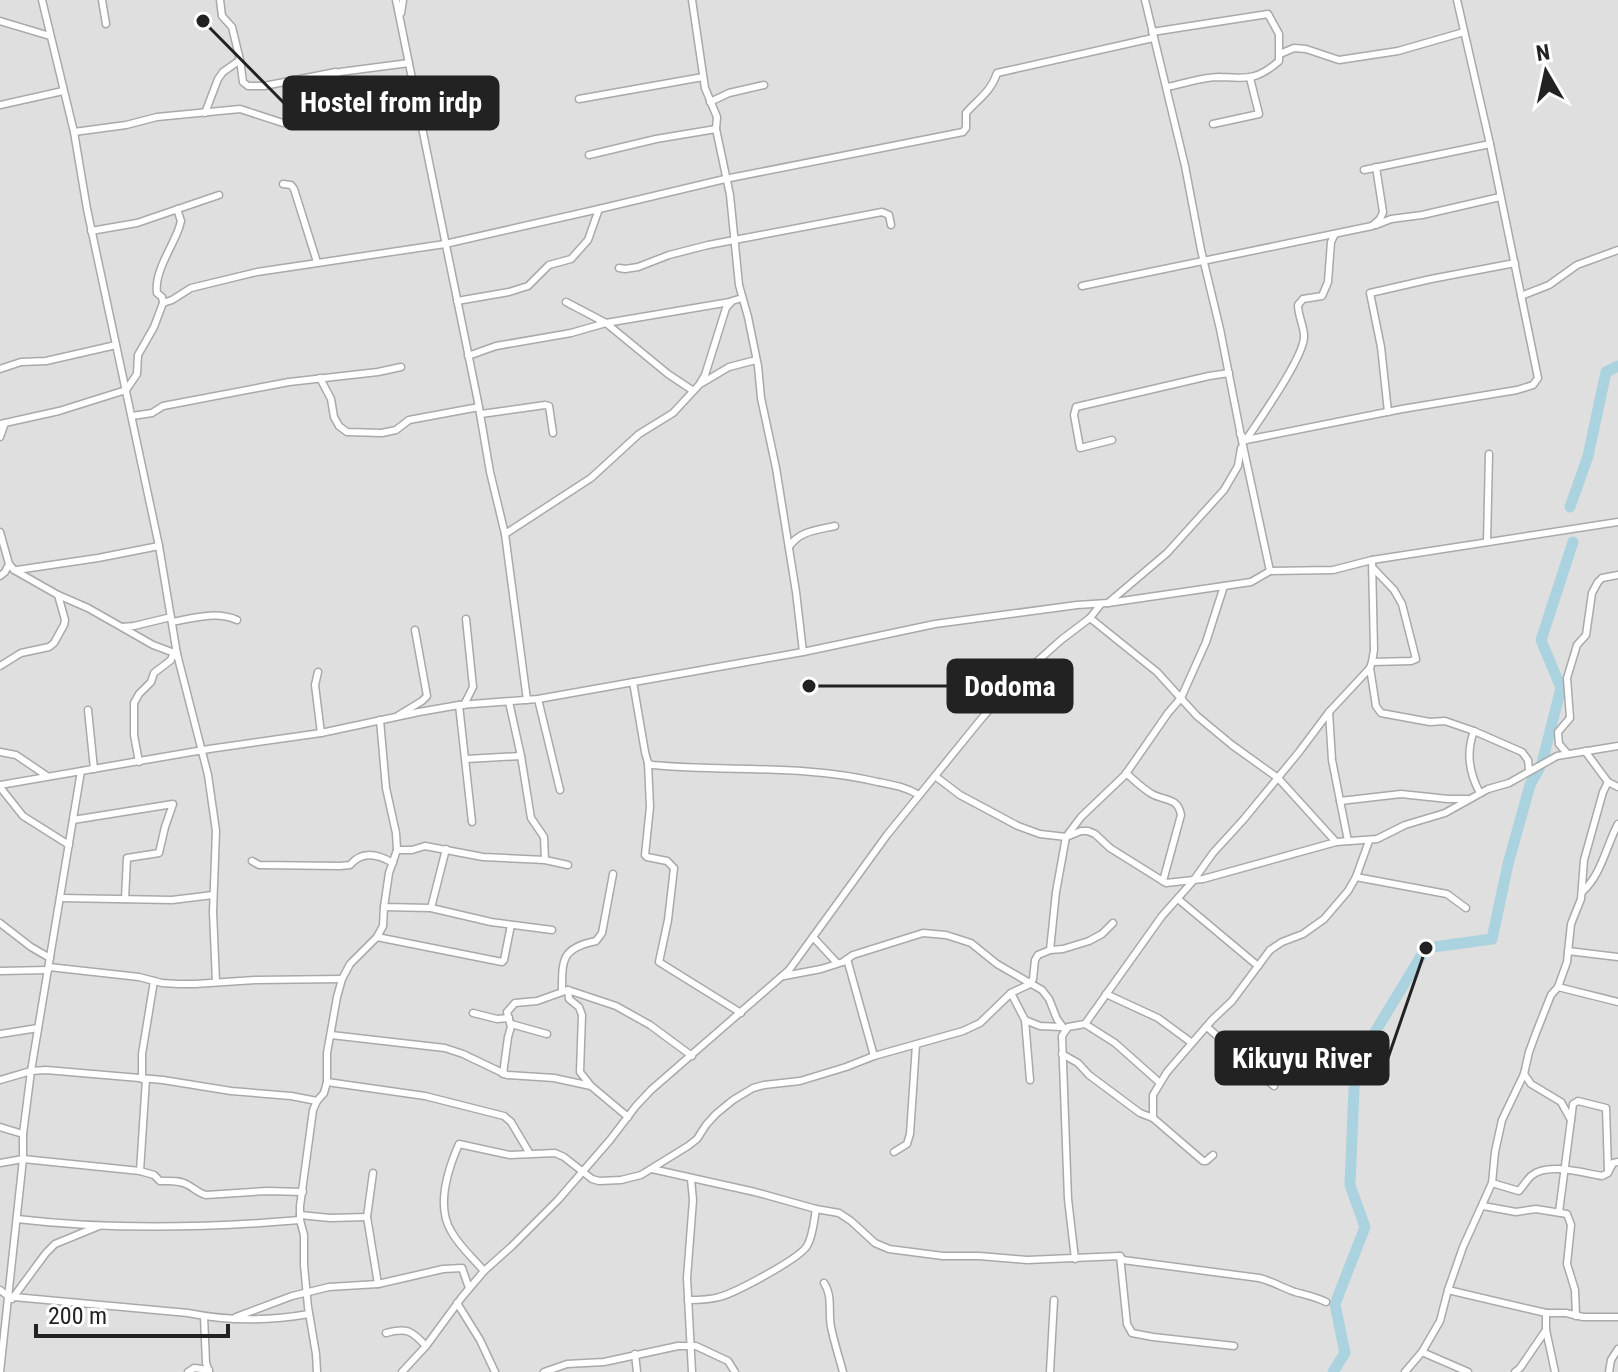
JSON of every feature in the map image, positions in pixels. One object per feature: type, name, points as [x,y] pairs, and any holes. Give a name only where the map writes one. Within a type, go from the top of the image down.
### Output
[{"type":"street","points":[[42,0],[74,132],[91,231],[159,546],[176,653],[203,750],[216,831],[213,895],[216,982]]},
{"type":"street","points":[[102,0],[106,24]]},
{"type":"street","points":[[220,0],[222,16],[232,27],[243,82],[248,86],[409,63]]},
{"type":"street","points":[[396,0],[505,534],[527,700]]},
{"type":"street","points":[[400,20],[403,0]]},
{"type":"street","points":[[692,0],[703,77],[717,117],[716,129],[730,195],[737,273],[776,468],[803,652]]},
{"type":"street","points":[[1145,0],[1188,177],[1270,571]]},
{"type":"street","points":[[1243,438],[1517,390],[1533,385],[1538,375],[1457,0]]},
{"type":"street","points":[[163,303],[191,288],[257,272],[445,244],[725,179],[963,132],[966,113],[984,97],[997,73],[1152,35],[1268,14],[1279,34],[1280,54],[1279,61],[1266,73],[1250,78],[1217,77],[1167,87]]},
{"type":"street","points":[[0,21],[50,36]]},
{"type":"street","points":[[1280,54],[1294,48],[1306,49],[1339,60],[1398,51],[1464,32]]},
{"type":"street","points":[[205,113],[218,79],[240,60]]},
{"type":"street","points":[[74,132],[157,117],[240,109],[277,122],[291,122],[310,115],[330,78],[340,72]]},
{"type":"street","points":[[579,99],[703,77]]},
{"type":"street","points":[[1213,124],[1259,114],[1250,78]]},
{"type":"street","points":[[710,102],[729,93],[764,85]]},
{"type":"street","points":[[0,105],[63,91]]},
{"type":"street","points":[[589,155],[716,129]]},
{"type":"street","points":[[1364,170],[1490,144]]},
{"type":"street","points":[[1372,226],[1383,212],[1376,167]]},
{"type":"street","points":[[283,184],[291,185],[294,189],[317,262]]},
{"type":"street","points":[[91,231],[137,223],[219,195]]},
{"type":"street","points":[[1082,286],[1500,197]]},
{"type":"street","points":[[0,437],[3,424],[126,390],[137,374],[138,355],[163,303],[156,286],[181,221],[177,209]]},
{"type":"street","points":[[457,301],[528,286],[549,265],[571,259],[588,240],[599,209]]},
{"type":"street","points":[[619,268],[638,267],[669,255],[882,212],[889,215],[891,225]]},
{"type":"street","points":[[402,1372],[484,1271],[537,1222],[651,1090],[789,970],[919,795],[1012,684],[1167,553],[1224,490],[1238,466],[1243,438],[1297,359],[1305,338],[1298,305],[1303,299],[1322,296],[1328,282],[1331,242],[1335,234]]},
{"type":"street","points":[[1521,296],[1549,285],[1577,265],[1618,250]]},
{"type":"street","points":[[1388,412],[1381,347],[1370,293],[1515,263]]},
{"type":"street","points":[[468,356],[496,346],[742,298]]},
{"type":"street","points":[[699,385],[710,362],[723,314],[732,301]]},
{"type":"street","points":[[566,302],[606,323],[692,390]]},
{"type":"street","points":[[0,369],[21,362],[46,361],[116,345]]},
{"type":"street","points":[[505,534],[591,478],[639,434],[673,413],[699,385],[729,367],[756,360]]},
{"type":"street","points":[[132,416],[152,413],[163,406],[401,367]]},
{"type":"street","points":[[1112,440],[1080,448],[1074,415],[1076,407],[1229,373]]},
{"type":"street","points":[[320,378],[331,399],[334,417],[347,432],[382,433],[396,430],[409,420],[545,405],[549,406],[553,433]]},
{"type":"street","points":[[1487,542],[1489,454]]},
{"type":"street","points":[[69,845],[23,816],[0,786],[203,750],[321,733],[462,705],[538,699],[803,652],[935,624],[1104,604],[1251,582],[1270,571],[1333,570],[1618,522]]},
{"type":"street","points":[[789,547],[794,538],[803,533],[835,526]]},
{"type":"street","points":[[0,532],[12,567],[153,645],[176,653]]},
{"type":"street","points":[[0,576],[12,567],[53,565],[159,546]]},
{"type":"street","points":[[1372,564],[1371,665],[1376,706],[1381,713],[1430,722],[1445,721],[1474,731],[1522,752],[1528,760],[1529,770]]},
{"type":"street","points":[[1085,1024],[1162,916],[1371,665],[1416,659],[1402,604],[1372,564]]},
{"type":"street","points":[[1567,753],[1557,736],[1570,718],[1567,678],[1577,645],[1586,635],[1592,593],[1602,578],[1618,575]]},
{"type":"street","points":[[1050,950],[1066,837],[1081,817],[1126,773],[1181,698],[1206,642],[1224,586]]},
{"type":"street","points":[[0,666],[21,653],[54,643],[65,620],[58,595]]},
{"type":"street","points":[[122,627],[217,615],[237,620]]},
{"type":"street","points":[[1090,618],[1157,672],[1197,716],[1278,778],[1336,842]]},
{"type":"street","points":[[466,619],[473,690],[462,705],[472,822]]},
{"type":"street","points":[[392,718],[427,696],[415,630]]},
{"type":"street","points":[[139,762],[134,735],[134,703],[151,682],[154,673],[176,653]]},
{"type":"street","points":[[318,672],[315,685],[321,733]]},
{"type":"street","points":[[633,682],[648,763],[650,807],[645,855],[667,861],[674,868],[659,962],[741,1013]]},
{"type":"street","points":[[538,699],[560,790]]},
{"type":"street","points":[[509,702],[531,818],[544,837],[545,860]]},
{"type":"street","points":[[88,710],[94,769]]},
{"type":"street","points":[[1329,712],[1332,760],[1348,841]]},
{"type":"street","points":[[317,1372],[300,1218],[313,1110],[327,1082],[326,1063],[337,997],[350,964],[377,937],[383,926],[384,907],[397,850],[386,788],[380,720]]},
{"type":"street","points":[[1474,731],[1469,751],[1472,778],[1480,793]]},
{"type":"street","points":[[1164,882],[1193,881],[1336,842],[1369,841],[1383,837],[1509,783],[1549,759],[1567,753],[1618,746]]},
{"type":"street","points":[[1585,751],[1608,782],[1618,787]]},
{"type":"street","points":[[0,752],[9,752],[24,759],[47,776]]},
{"type":"street","points":[[466,759],[521,756]]},
{"type":"street","points":[[648,763],[845,774],[908,789],[919,795]]},
{"type":"street","points":[[11,1297],[23,1134],[31,1071],[81,771]]},
{"type":"street","points":[[1126,773],[1153,795],[1173,801],[1179,807],[1181,815],[1164,882]]},
{"type":"street","points":[[935,776],[960,795],[1018,826],[1040,834],[1066,837],[1081,831],[1095,834],[1110,848],[1164,882],[1258,966]]},
{"type":"street","points":[[1405,1372],[1422,1352],[1440,1321],[1463,1247],[1492,1183],[1502,1120],[1524,1074],[1551,995],[1558,987],[1568,951],[1571,924],[1581,899],[1584,860],[1608,782]]},
{"type":"street","points":[[1340,801],[1401,794],[1438,799],[1470,798]]},
{"type":"street","points":[[73,820],[173,804],[159,853],[127,858],[125,899]]},
{"type":"street","points":[[1582,892],[1596,875],[1618,824]]},
{"type":"street","points":[[1153,1118],[1153,1095],[1160,1083],[1232,1001],[1275,946],[1303,934],[1324,919],[1348,891],[1369,841]]},
{"type":"street","points":[[397,850],[425,846],[488,857],[545,860],[568,865]]},
{"type":"street","points":[[431,908],[446,849]]},
{"type":"street","points":[[252,861],[259,865],[340,866],[350,865],[352,860],[365,854],[379,855],[393,863]]},
{"type":"street","points":[[613,874],[602,933],[596,941],[576,947],[563,963],[565,990],[582,1015],[579,1068],[591,1086],[628,1117]]},
{"type":"street","points":[[1356,877],[1447,894],[1466,908]]},
{"type":"street","points":[[60,898],[172,900],[213,895]]},
{"type":"street","points":[[384,907],[431,908],[511,925],[552,930]]},
{"type":"street","points":[[0,923],[50,958]]},
{"type":"street","points":[[484,1271],[452,1234],[446,1221],[445,1190],[459,1144],[510,1155],[555,1153],[599,1181],[632,1178],[688,1146],[716,1114],[753,1088],[800,1081],[963,1031],[980,1023],[1011,993],[1030,984],[1038,955],[1089,941],[1113,923]]},
{"type":"street","points":[[377,937],[502,962],[511,925]]},
{"type":"street","points":[[780,977],[818,970],[853,955],[923,933],[946,935],[971,943],[997,964],[1046,993],[1063,1029],[1068,1199],[1075,1259]]},
{"type":"street","points":[[813,937],[837,963]]},
{"type":"street","points":[[1568,951],[1618,957]]},
{"type":"street","points":[[847,959],[874,1056]]},
{"type":"street","points":[[0,971],[48,969],[195,984],[268,979],[342,979]]},
{"type":"street","points":[[140,1171],[144,1079],[142,1054],[154,981]]},
{"type":"street","points":[[1558,987],[1618,1002]]},
{"type":"street","points":[[503,1074],[510,1021],[507,1012],[515,1003],[537,1001],[565,990],[616,1006],[650,1025],[692,1056]]},
{"type":"street","points":[[1011,993],[1025,1020],[1030,1080]]},
{"type":"street","points":[[1106,994],[1158,1018],[1192,1043]]},
{"type":"street","points":[[473,1013],[510,1021],[547,1034]]},
{"type":"street","points":[[1025,1020],[1063,1029],[1085,1024],[1115,1043],[1160,1083]]},
{"type":"street","points":[[1207,1027],[1274,1086]]},
{"type":"street","points":[[0,1034],[38,1028]]},
{"type":"street","points":[[331,1035],[445,1048],[503,1074],[554,1078],[591,1086]]},
{"type":"street","points":[[894,1152],[907,1144],[910,1134],[916,1045]]},
{"type":"street","points":[[1062,1054],[1078,1063],[1089,1075],[1140,1113],[1153,1118],[1203,1161],[1213,1155]]},
{"type":"street","points":[[0,1080],[46,1070],[163,1080],[317,1101]]},
{"type":"street","points":[[1524,1074],[1531,1084],[1561,1102],[1571,1120]]},
{"type":"street","points":[[327,1082],[425,1096],[504,1116],[530,1154]]},
{"type":"street","points":[[1559,1212],[1573,1104],[1578,1101],[1606,1108],[1608,1173]]},
{"type":"street","points":[[0,1127],[23,1134]]},
{"type":"street","points":[[0,1163],[23,1159],[140,1171],[154,1175],[160,1181],[187,1184],[206,1195],[303,1192]]},
{"type":"street","points":[[1492,1183],[1519,1191],[1533,1174],[1564,1169],[1602,1176],[1608,1173],[1613,1163],[1618,1162]]},
{"type":"street","points":[[652,1169],[844,1215],[875,1243],[889,1249],[943,1256],[1027,1260],[1120,1256],[1123,1260],[1271,1280],[1326,1302]]},
{"type":"street","points":[[373,1173],[367,1217],[378,1284]]},
{"type":"street","points":[[691,1179],[693,1200],[687,1273],[692,1372]]},
{"type":"street","points":[[1483,1206],[1516,1212],[1536,1209],[1567,1214],[1571,1225],[1566,1257],[1575,1290],[1576,1316]]},
{"type":"street","points":[[688,1300],[723,1297],[797,1255],[808,1244],[816,1209]]},
{"type":"street","points":[[17,1219],[62,1224],[173,1226],[367,1217]]},
{"type":"street","points":[[0,1372],[7,1306],[11,1297],[55,1244],[102,1225]]},
{"type":"street","points":[[1120,1256],[1127,1324],[1132,1333],[1234,1346]]},
{"type":"street","points":[[233,1318],[292,1296],[329,1287],[378,1284],[443,1269],[462,1268],[469,1288]]},
{"type":"street","points":[[824,1283],[843,1372]]},
{"type":"street","points":[[0,1290],[11,1297],[204,1316],[263,1319],[309,1314]]},
{"type":"street","points":[[1448,1290],[1546,1313],[1618,1317]]},
{"type":"street","points":[[1050,1372],[1054,1300]]},
{"type":"street","points":[[457,1303],[495,1372]]},
{"type":"street","points":[[1546,1313],[1546,1330],[1555,1372]]},
{"type":"street","points":[[204,1316],[209,1371]]},
{"type":"street","points":[[1515,1372],[1546,1330]]},
{"type":"street","points":[[386,1333],[409,1331],[426,1346]]},
{"type":"street","points":[[544,1372],[567,1364],[604,1362],[690,1345],[728,1361],[735,1372]]},
{"type":"street","points":[[1609,1372],[1611,1360],[1618,1349]]},
{"type":"street","points":[[1422,1352],[1468,1372]]},
{"type":"street","points":[[635,1354],[637,1372]]},
{"type":"street","points":[[188,1372],[194,1368],[209,1371]]},
{"type":"shaded area","points":[[0,0],[1618,0],[1618,1372],[0,1372]]},
{"type":"waterway","points":[[1570,507],[1588,456],[1606,372],[1618,366]]},
{"type":"waterway","points":[[1333,1372],[1345,1353],[1335,1304],[1365,1227],[1350,1185],[1355,1065],[1426,948],[1492,939],[1508,864],[1530,785],[1542,763],[1561,688],[1541,640],[1573,542]]},
{"type":"place","name":"Hostel from irdp","points":[[203,21]]},
{"type":"place","name":"Dodoma","points":[[809,686]]},
{"type":"place","name":"Kikuyu River","points":[[1426,948]]}]
